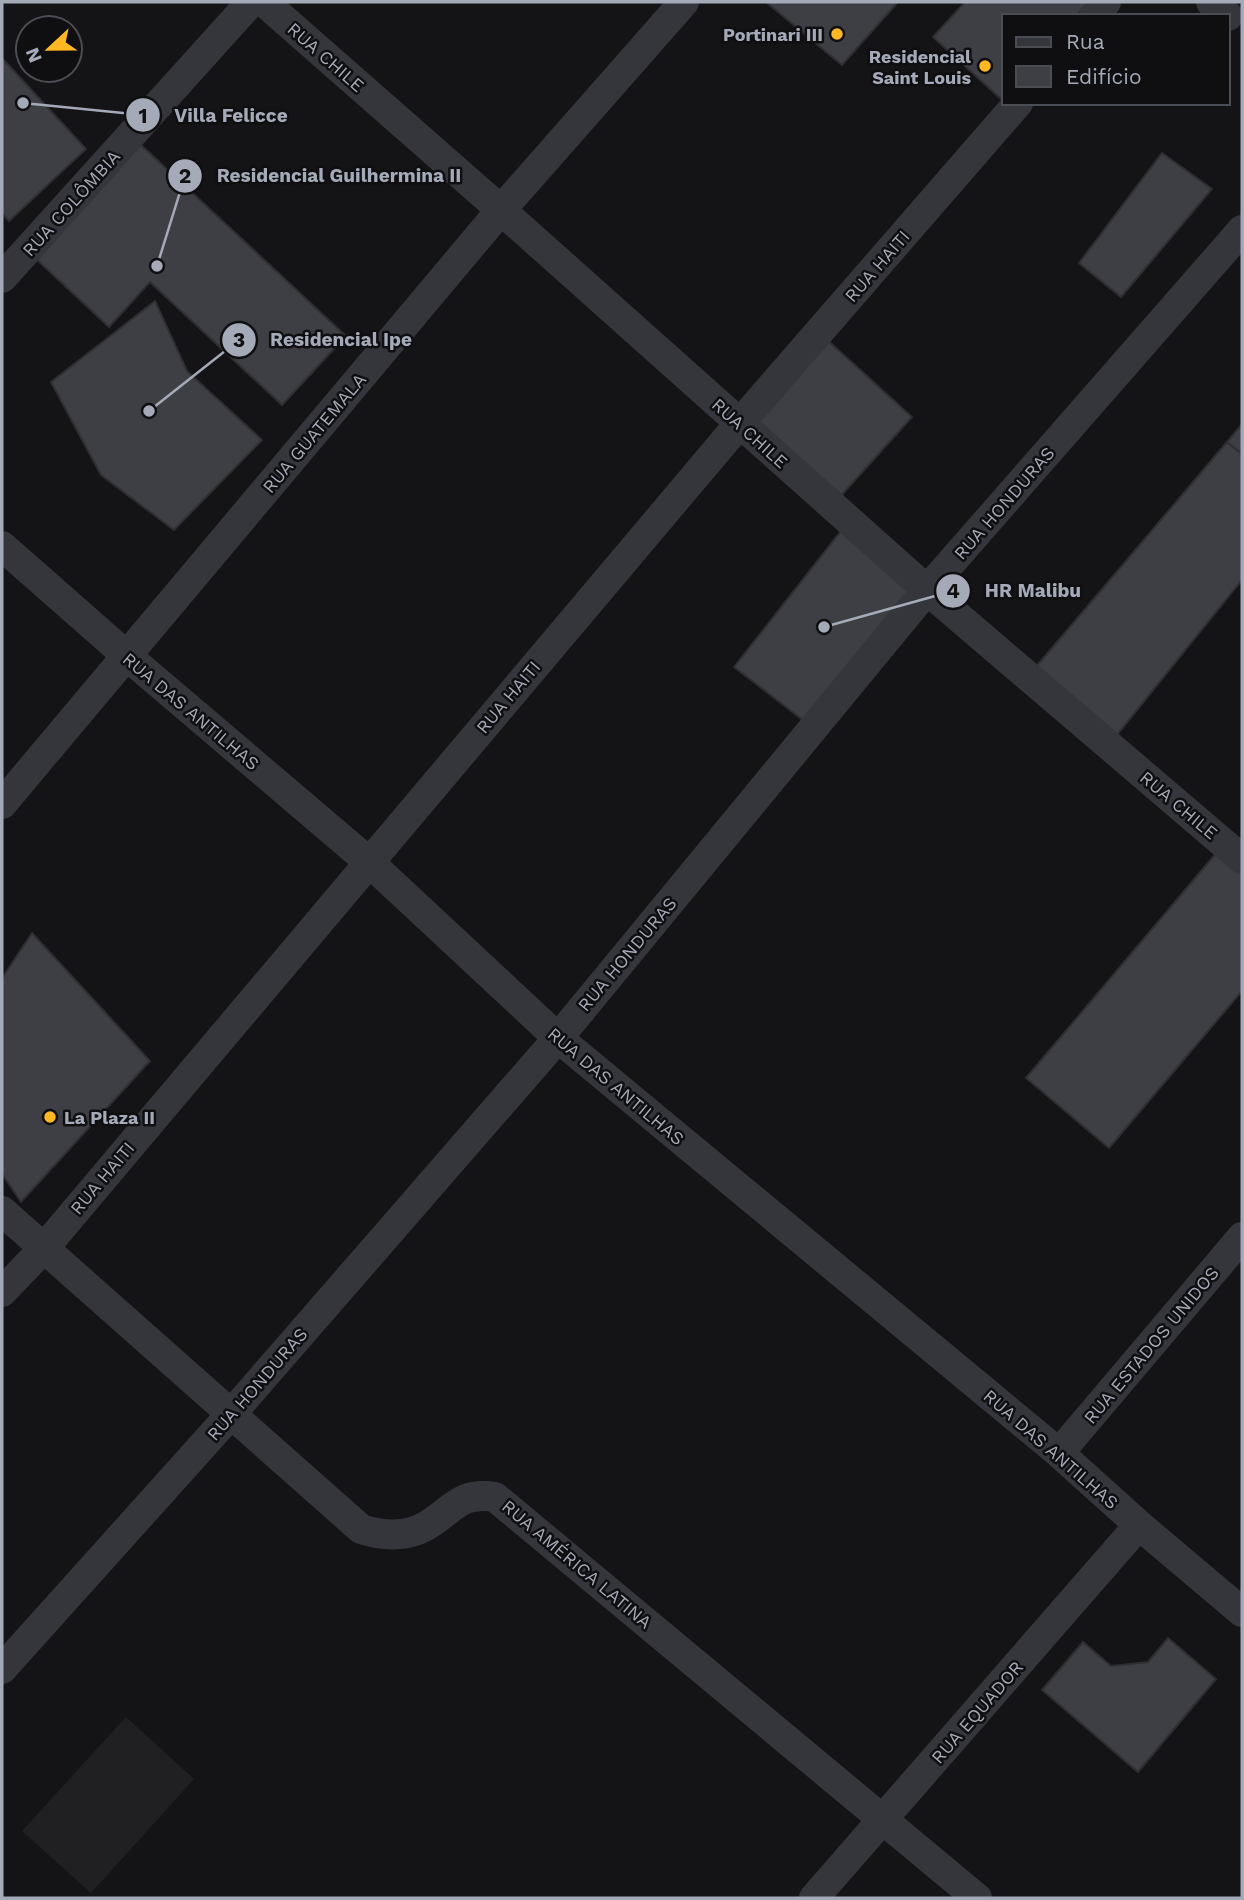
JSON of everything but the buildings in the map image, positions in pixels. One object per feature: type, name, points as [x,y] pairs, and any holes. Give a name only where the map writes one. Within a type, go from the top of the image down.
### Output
[{"type":"street","name":"RUA COLÔMBIA","points":[[2,278],[251,2]]},
{"type":"street","name":"RUA CHILE","points":[[264,2],[927,590],[1242,859]]},
{"type":"street","name":"RUA GUATEMALA","points":[[2,804],[501,210],[684,2]]},
{"type":"street","points":[[1211,2],[1226,14]]},
{"type":"street","name":"RUA HAITI","points":[[2,1293],[45,1247],[740,423],[1016,105]]},
{"type":"street","name":"RUA HONDURAS","points":[[2,1670],[232,1413],[558,1038],[927,590],[1242,230]]},
{"type":"street","name":"RUA DAS ANTILHAS","points":[[2,546],[369,862],[558,1038],[1059,1452],[1139,1525],[1242,1612]]},
{"type":"street","name":"RUA AMÉRICA LATINA","points":[[2,1211],[361,1529],[378,1534],[409,1532],[426,1526],[460,1500],[484,1495],[495,1497],[976,1898]]},
{"type":"street","name":"RUA ESTADOS UNIDOS","points":[[1059,1452],[1242,1237]]},
{"type":"street","name":"RUA EQUADOR","points":[[814,1898],[1139,1525]]},
{"type":"shaded area","points":[[126,1717],[194,1779],[91,1893],[22,1831]]},
{"type":"place","name":"Portinari III","points":[[837,34]]},
{"type":"place","name":"Residencial Saint Louis","points":[[985,66]]},
{"type":"place","name":"Villa Felicce","points":[[23,103]]},
{"type":"place","name":"Residencial Guilhermina II","points":[[157,266]]},
{"type":"place","name":"Residencial Ipe","points":[[149,411]]},
{"type":"place","name":"HR Malibu","points":[[824,627]]},
{"type":"place","name":"La Plaza II","points":[[50,1117]]}]
